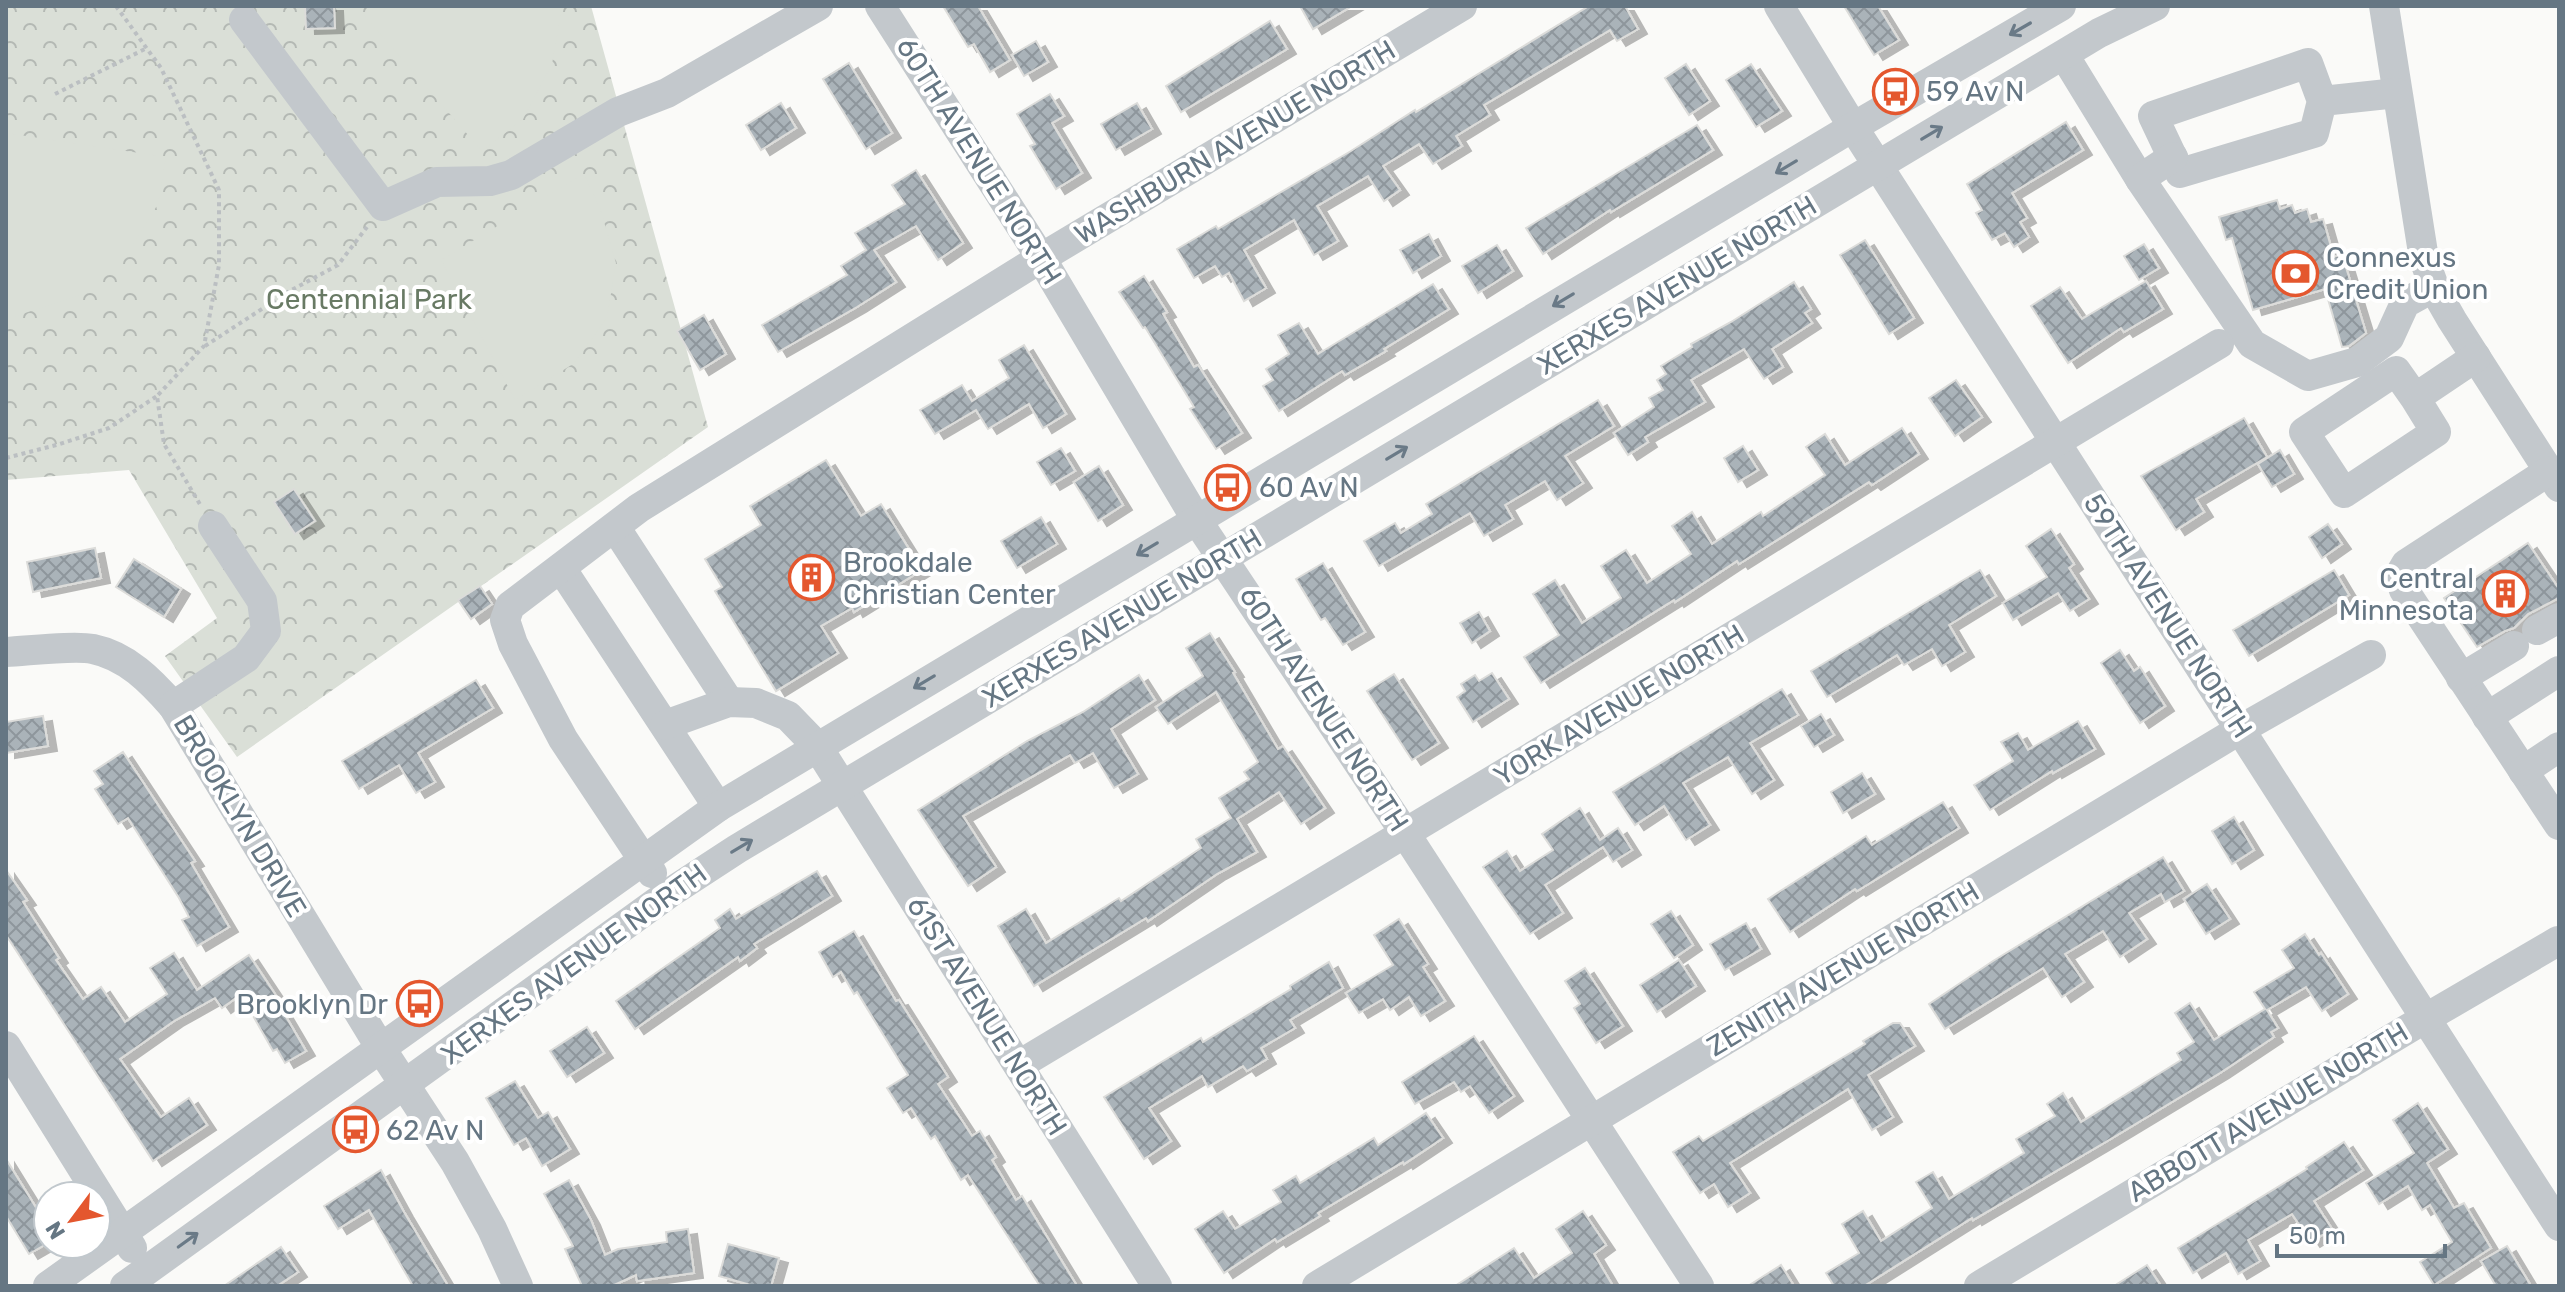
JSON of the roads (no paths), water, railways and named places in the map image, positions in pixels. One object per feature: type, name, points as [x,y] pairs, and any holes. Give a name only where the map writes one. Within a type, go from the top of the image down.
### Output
[{"type":"street","points":[[244,20],[383,206],[437,182],[490,181],[511,175],[618,112],[667,93],[818,6]]},
{"type":"street","name":"60TH AVENUE NORTH","points":[[880,6],[1041,258],[1196,519],[1224,557],[1699,1286]]},
{"type":"street","name":"WASHBURN AVENUE NORTH","points":[[668,894],[563,739],[513,644],[505,620],[510,606],[639,508],[1041,258],[1462,6]]},
{"type":"street","name":"59TH AVENUE NORTH","points":[[1779,6],[1853,127],[2559,1226]]},
{"type":"street","name":"XERXES AVENUE NORTH","points":[[48,1286],[718,807],[1853,127],[2061,6]]},
{"type":"street","name":"XERXES AVENUE NORTH","points":[[144,1280],[406,1084],[668,894],[737,849],[2099,33],[2155,6]]},
{"type":"street","points":[[2384,6],[2417,227],[2434,287],[2554,479],[2406,564],[2399,576],[2404,590],[2559,825]]},
{"type":"street","points":[[2064,55],[2140,179],[2252,344],[2308,376],[2357,362],[2389,338],[2405,303],[2434,287]]},
{"type":"street","points":[[2308,63],[2322,101],[2314,133],[2180,173],[2153,116],[2308,63]]},
{"type":"street","points":[[2322,101],[2397,93]]},
{"type":"street","points":[[2140,179],[2173,157]]},
{"type":"street","name":"YORK AVENUE NORTH","points":[[1019,1065],[2219,344]]},
{"type":"street","points":[[2415,398],[2476,357]]},
{"type":"street","points":[[173,706],[246,658],[266,631],[262,601],[213,526]]},
{"type":"street","points":[[615,527],[729,702],[665,725]]},
{"type":"street","points":[[561,568],[718,807]]},
{"type":"street","points":[[2461,678],[2537,632]]},
{"type":"street","name":"BROOKLYN DRIVE","points":[[6,652],[92,649],[123,660],[151,681],[173,706],[380,1047],[455,1162],[492,1229],[518,1286]]},
{"type":"street","name":"ZENITH AVENUE NORTH","points":[[1317,1286],[2241,729],[2371,655]]},
{"type":"street","points":[[2487,717],[2559,671]]},
{"type":"street","name":"61ST AVENUE NORTH","points":[[729,702],[756,703],[788,716],[817,746],[1157,1286]]},
{"type":"street","points":[[2523,771],[2559,747]]},
{"type":"street","name":"ABBOTT AVENUE NORTH","points":[[1979,1286],[2558,941]]},
{"type":"street","points":[[6,1046],[121,1233],[144,1280]]},
{"type":"place","name":"59 Av N","points":[[1895,91]]},
{"type":"place","name":"Connexus Credit Union","points":[[2295,273]]},
{"type":"place","name":"60 Av N","points":[[1228,487]]},
{"type":"place","name":"Brookdale Christian Center","points":[[812,578]]},
{"type":"place","name":"Central Minnesota","points":[[2505,594]]},
{"type":"place","name":"Brooklyn Dr","points":[[419,1004]]},
{"type":"place","name":"62 Av N","points":[[355,1130]]},
{"type":"park label","name":"Centennial Park","points":[[369,299]]}]
